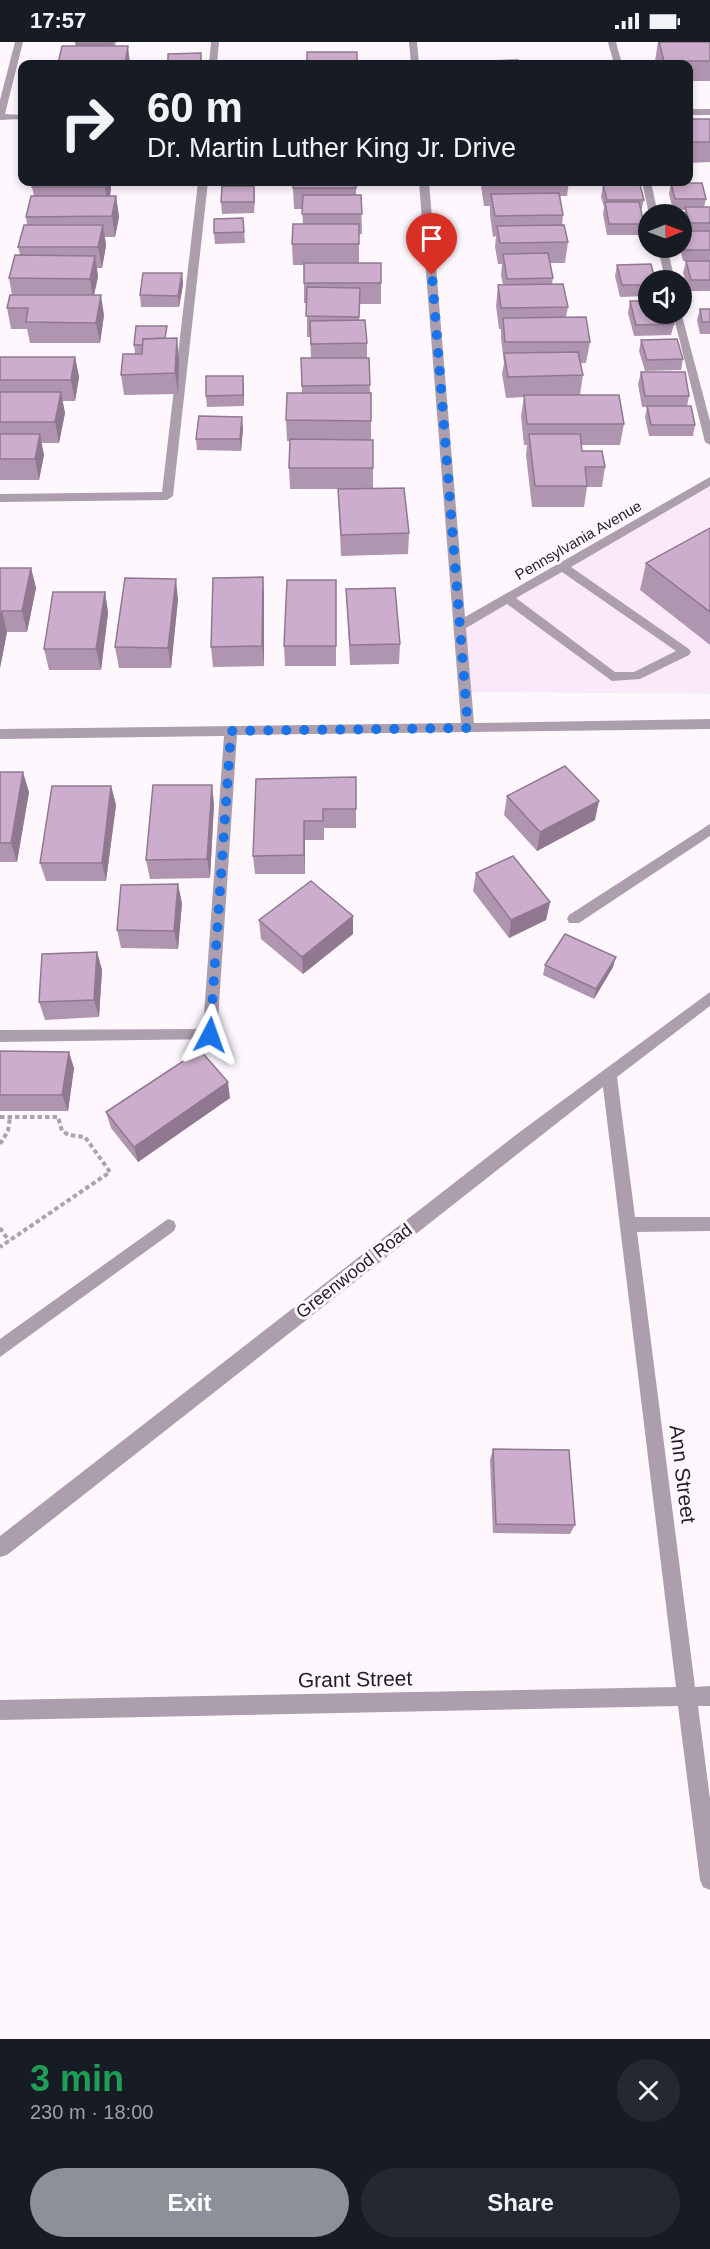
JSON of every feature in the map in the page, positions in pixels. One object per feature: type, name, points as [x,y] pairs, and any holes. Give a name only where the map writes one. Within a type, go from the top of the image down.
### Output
[{"type":"street","points":[[18,117],[0,117],[19,42]]},
{"type":"street","points":[[213,60],[215,42]]},
{"type":"street","points":[[413,42],[415,60]]},
{"type":"street","points":[[612,42],[617,60]]},
{"type":"street","points":[[693,112],[710,112]]},
{"type":"street","points":[[0,498],[167,496],[203,186]]},
{"type":"street","points":[[424,186],[468,728]]},
{"type":"street","points":[[647,186],[652,204]]},
{"type":"street","points":[[680,324],[710,442]]},
{"type":"street","name":"Pennsylvania Avenue","points":[[461,625],[710,482]]},
{"type":"street","points":[[508,598],[612,677],[636,676],[685,652],[563,567]]},
{"type":"street","points":[[0,734],[710,724]]},
{"type":"street","points":[[0,1036],[210,1035],[231,731]]},
{"type":"street","points":[[574,919],[710,829]]},
{"type":"street","name":"Greenwood Road","points":[[0,1548],[710,998]]},
{"type":"street","name":"Ann Street","points":[[609,1074],[710,1880]]},
{"type":"street","points":[[628,1225],[710,1224]]},
{"type":"street","points":[[0,1349],[168,1226]]},
{"type":"street","name":"Grant Street","points":[[0,1710],[710,1696]]},
{"type":"path","points":[[0,1117],[58,1117],[59,1131],[70,1137],[86,1137],[110,1172],[0,1247]]},
{"type":"path","points":[[0,1144],[8,1131],[10,1117]]},
{"type":"path","points":[[0,1228],[9,1241]]},
{"type":"shaded area","points":[[710,482],[710,694],[466,692],[461,625]]},
{"type":"building","points":[[76,42],[112,42],[112,44],[76,44]]},
{"type":"building","points":[[659,42],[710,42],[710,61],[664,60]]},
{"type":"building","points":[[62,46],[128,46],[126,60],[59,60]]},
{"type":"building","points":[[307,52],[357,52],[357,60],[307,60]]},
{"type":"building","points":[[201,53],[201,60],[168,60],[168,54]]},
{"type":"building","points":[[693,119],[710,119],[710,142],[693,142]]},
{"type":"building","points":[[693,183],[702,183],[706,199],[675,199],[672,186],[693,186]]},
{"type":"building","points":[[32,186],[105,186],[105,187]]},
{"type":"building","points":[[222,186],[254,186],[254,202],[221,202]]},
{"type":"building","points":[[293,186],[356,186],[356,188],[293,188]]},
{"type":"building","points":[[603,186],[640,186],[644,200],[607,200]]},
{"type":"building","points":[[559,193],[563,215],[495,216],[491,194]]},
{"type":"building","points":[[303,195],[361,195],[362,214],[302,214]]},
{"type":"building","points":[[31,196],[116,196],[112,216],[26,217]]},
{"type":"building","points":[[605,202],[639,202],[638,224],[609,224]]},
{"type":"building","points":[[692,207],[710,207],[710,223],[692,223]]},
{"type":"building","points":[[243,218],[244,232],[214,233],[214,219]]},
{"type":"building","points":[[293,224],[359,224],[359,244],[292,244]]},
{"type":"building","points":[[24,225],[103,225],[98,247],[18,247]]},
{"type":"building","points":[[564,225],[568,242],[500,243],[497,226]]},
{"type":"building","points":[[692,231],[710,231],[710,250],[692,250]]},
{"type":"building","points":[[548,253],[553,278],[507,279],[503,254]]},
{"type":"building","points":[[15,255],[95,256],[90,279],[9,278]]},
{"type":"building","points":[[686,261],[710,261],[710,280],[692,280],[692,270],[688,270]]},
{"type":"building","points":[[304,263],[381,263],[381,283],[304,283]]},
{"type":"building","points":[[651,264],[652,270],[638,270],[638,285],[622,285],[617,265]]},
{"type":"building","points":[[143,273],[182,273],[178,296],[140,295]]},
{"type":"building","points":[[563,284],[568,307],[501,308],[498,285]]},
{"type":"building","points":[[307,287],[360,288],[359,317],[306,316]]},
{"type":"building","points":[[10,295],[101,295],[96,323],[26,322],[28,308],[7,308]]},
{"type":"building","points":[[630,301],[638,301],[638,324],[674,324],[636,325]]},
{"type":"building","points":[[700,309],[710,309],[710,322],[702,322]]},
{"type":"building","points":[[586,317],[590,342],[505,342],[503,318]]},
{"type":"building","points":[[365,320],[367,343],[311,344],[310,321]]},
{"type":"building","points":[[136,326],[167,326],[165,338],[143,339],[143,345],[134,345]]},
{"type":"building","points":[[177,338],[175,373],[121,375],[123,354],[142,354],[143,339]]},
{"type":"building","points":[[677,339],[683,359],[647,360],[641,340]]},
{"type":"building","points":[[578,352],[583,375],[508,377],[504,353]]},
{"type":"building","points":[[0,357],[75,357],[71,380],[0,380]]},
{"type":"building","points":[[301,358],[369,358],[370,385],[302,386]]},
{"type":"building","points":[[641,372],[685,372],[689,396],[645,396]]},
{"type":"building","points":[[206,376],[243,376],[243,395],[206,396]]},
{"type":"building","points":[[0,392],[61,392],[55,422],[0,422]]},
{"type":"building","points":[[287,393],[371,393],[371,421],[286,420]]},
{"type":"building","points":[[524,395],[619,395],[624,424],[527,424]]},
{"type":"building","points":[[647,406],[691,406],[695,425],[651,425]]},
{"type":"building","points":[[199,416],[242,417],[240,439],[196,439]]},
{"type":"building","points":[[0,434],[40,434],[35,459],[0,459]]},
{"type":"building","points":[[529,434],[580,434],[582,451],[602,451],[605,467],[585,467],[587,486],[535,486]]},
{"type":"building","points":[[290,439],[373,440],[373,468],[289,468]]},
{"type":"building","points":[[404,488],[409,533],[341,535],[338,489]]},
{"type":"building","points":[[710,528],[710,612],[646,563]]},
{"type":"building","points":[[0,568],[31,568],[22,611],[2,611],[0,620]]},
{"type":"building","points":[[263,577],[262,646],[211,647],[213,578]]},
{"type":"building","points":[[125,578],[176,579],[168,648],[115,647]]},
{"type":"building","points":[[287,580],[336,580],[336,646],[284,646]]},
{"type":"building","points":[[395,588],[400,644],[350,645],[346,589]]},
{"type":"building","points":[[53,592],[105,592],[96,649],[44,649]]},
{"type":"building","points":[[565,766],[599,801],[540,832],[507,796]]},
{"type":"building","points":[[0,772],[23,772],[11,843],[0,843]]},
{"type":"building","points":[[356,777],[356,809],[323,809],[323,821],[304,821],[304,855],[253,856],[256,779]]},
{"type":"building","points":[[153,785],[212,785],[207,859],[146,860]]},
{"type":"building","points":[[52,786],[111,786],[102,863],[40,863]]},
{"type":"building","points":[[513,856],[550,902],[511,920],[476,873]]},
{"type":"building","points":[[311,881],[353,916],[302,957],[259,920]]},
{"type":"building","points":[[178,884],[174,931],[117,930],[121,885]]},
{"type":"building","points":[[565,934],[616,957],[596,989],[545,965]]},
{"type":"building","points":[[97,952],[94,1000],[39,1002],[42,954]]},
{"type":"building","points":[[200,1050],[228,1082],[134,1147],[106,1112]]},
{"type":"building","points":[[0,1051],[69,1052],[62,1095],[0,1095]]},
{"type":"building","points":[[493,1449],[569,1450],[575,1525],[496,1524]]},
{"type":"route","points":[[210,1035],[231,731],[468,728],[432,275]]}]
